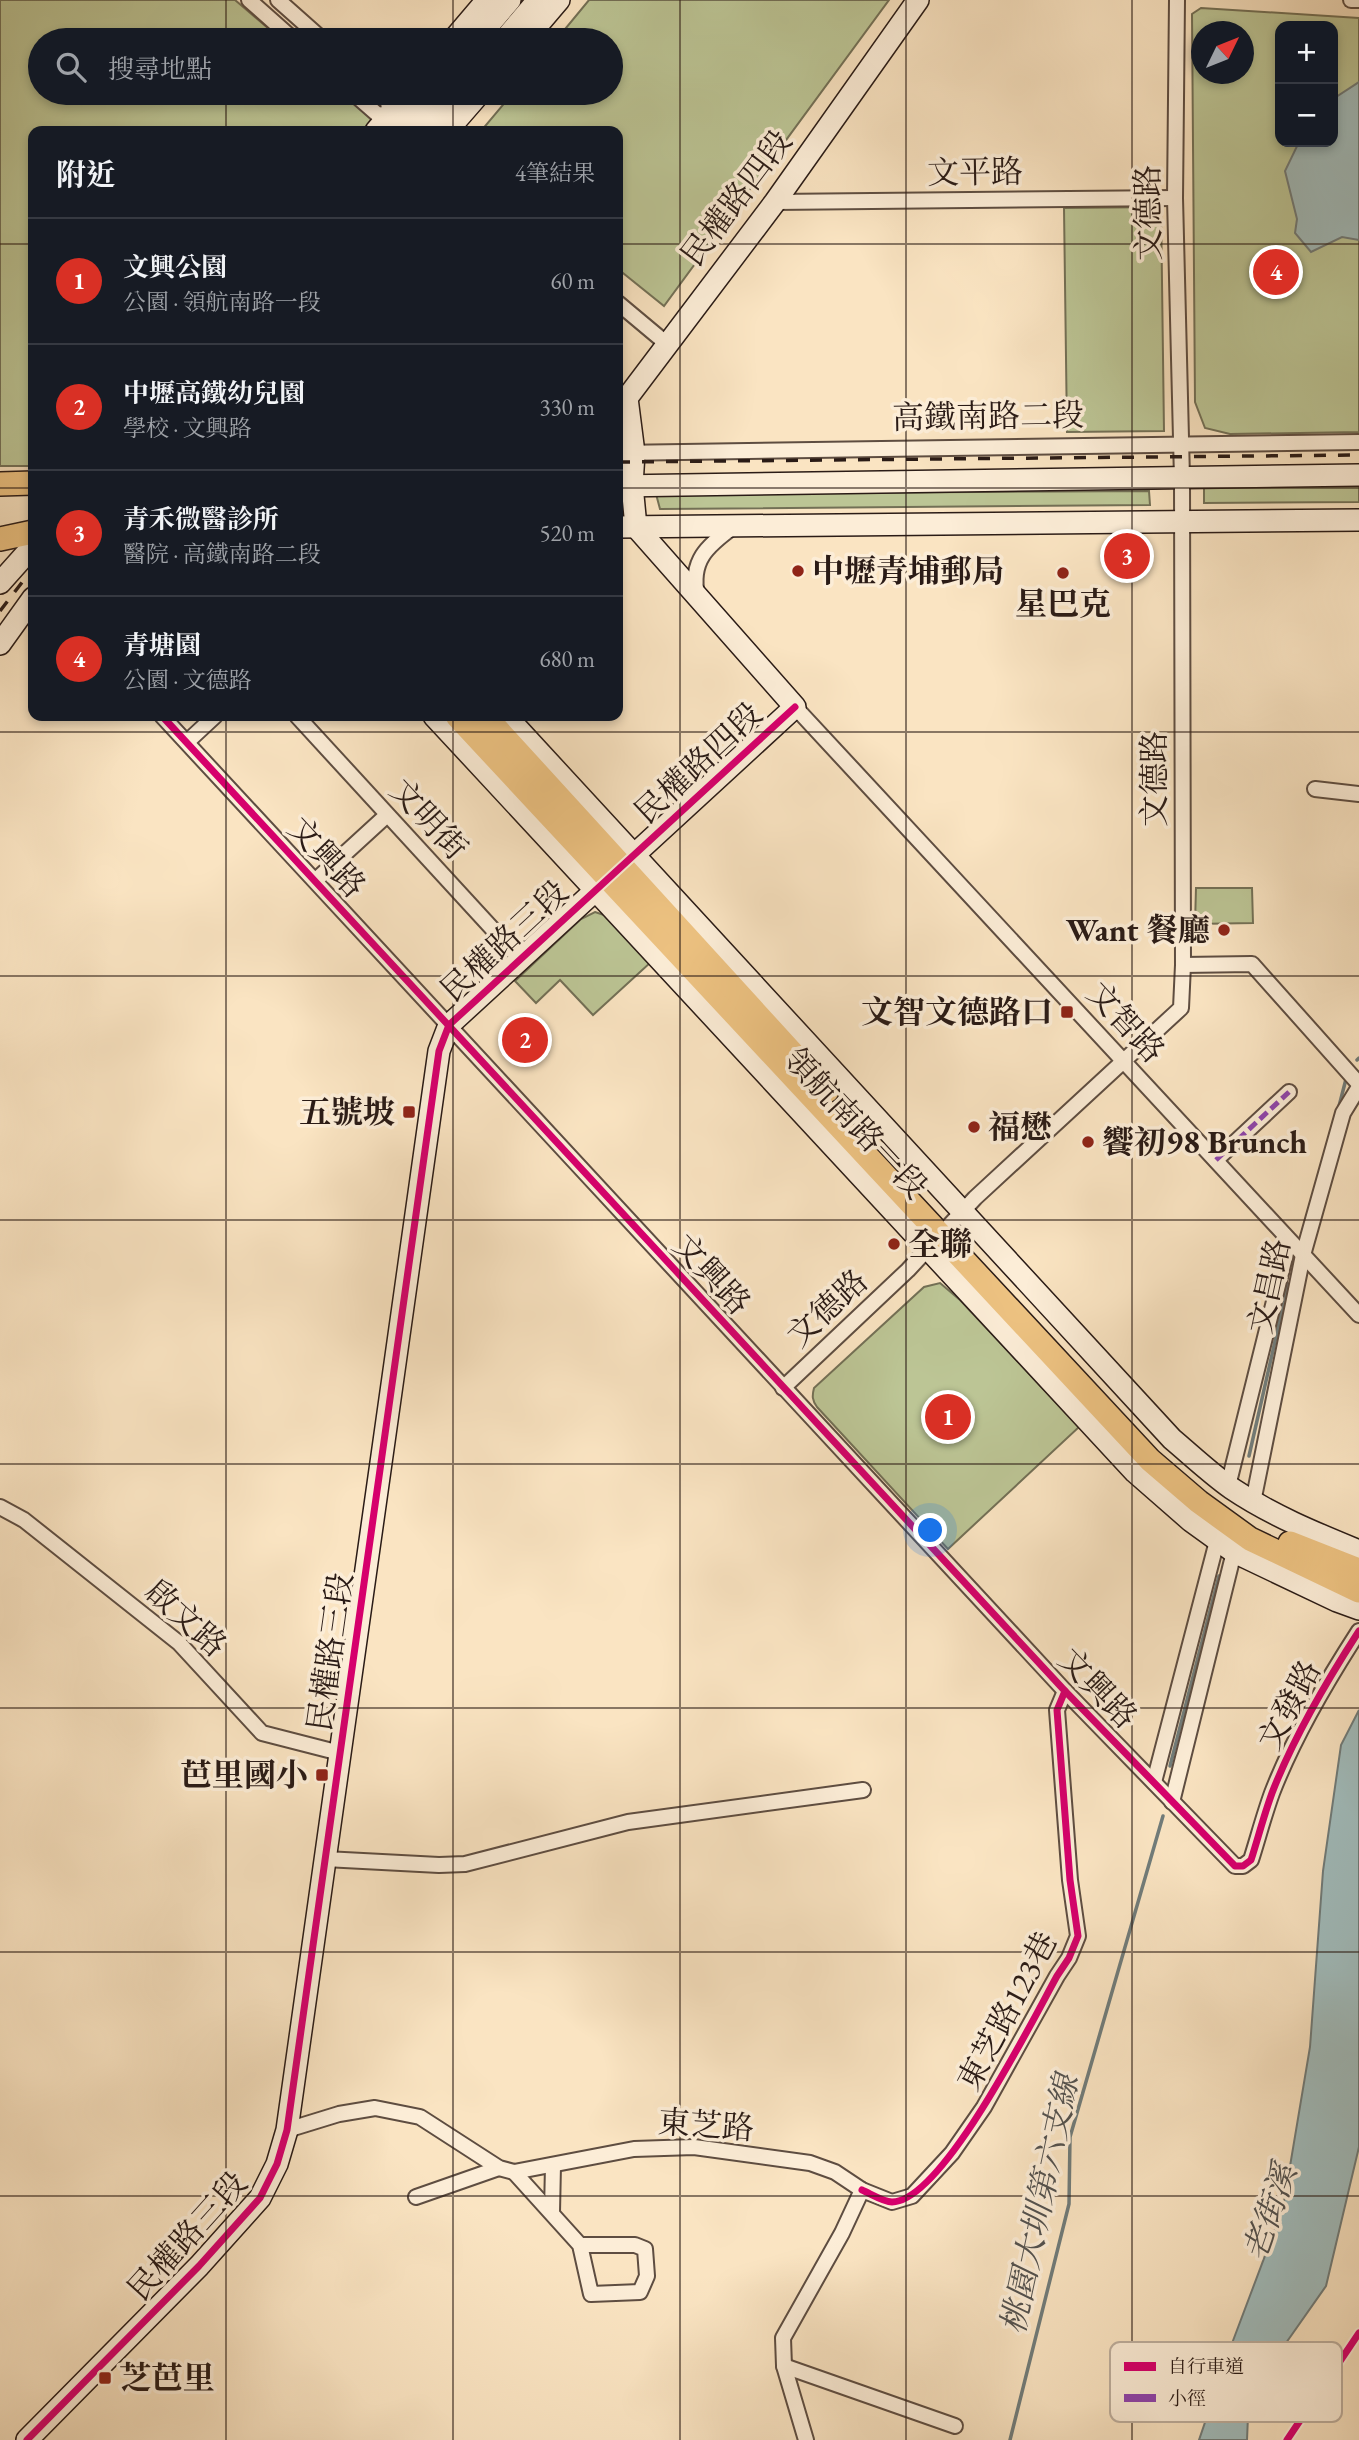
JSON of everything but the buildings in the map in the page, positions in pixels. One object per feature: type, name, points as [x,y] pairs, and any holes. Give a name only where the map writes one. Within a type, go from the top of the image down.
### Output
[{"type":"main road","points":[[0,484],[28,484]]},
{"type":"main road","points":[[0,531],[28,531]]},
{"type":"main road","points":[[0,539],[28,532]]},
{"type":"main road","name":"領航南路一段","points":[[462,721],[615,873],[946,1230],[1150,1460],[1199,1502],[1250,1539],[1359,1591]]},
{"type":"main road","name":"領航南路一段","points":[[489,721],[615,873]]},
{"type":"main road","name":"領航南路一段","points":[[946,1230],[1158,1447],[1209,1491],[1258,1527],[1303,1550],[1359,1570]]},
{"type":"street","points":[[249,0],[280,28]]},
{"type":"street","points":[[278,0],[310,28]]},
{"type":"street","points":[[463,28],[487,0]]},
{"type":"street","points":[[486,28],[510,0]]},
{"type":"street","points":[[514,28],[538,0]]},
{"type":"street","points":[[534,28],[559,0]]},
{"type":"street","name":"民權路四段","points":[[615,873],[794,707],[697,597],[627,527],[627,398],[775,202],[918,0]]},
{"type":"street","name":"文德路","points":[[783,1388],[1123,1060],[1181,1008],[1184,965],[1182,478],[1175,198],[1177,0]]},
{"type":"street","points":[[1351,0],[1359,1]]},
{"type":"street","points":[[367,105],[394,126]]},
{"type":"street","points":[[390,105],[395,126]]},
{"type":"street","points":[[395,126],[403,105]]},
{"type":"street","points":[[396,126],[418,105]]},
{"type":"street","points":[[428,126],[447,105]]},
{"type":"street","points":[[451,126],[470,105]]},
{"type":"street","name":"文平路","points":[[775,202],[1175,198]]},
{"type":"street","points":[[623,307],[667,344]]},
{"type":"street","name":"高鐵南路二段","points":[[626,453],[1359,442]]},
{"type":"street","name":"高鐵南路二段","points":[[625,486],[1359,475]]},
{"type":"street","points":[[627,527],[1359,520]]},
{"type":"street","points":[[697,597],[694,580],[696,566],[704,552],[734,526]]},
{"type":"street","points":[[0,583],[28,552]]},
{"type":"street","points":[[10,641],[28,607]]},
{"type":"street","points":[[10,641],[28,625]]},
{"type":"street","name":"文智路","points":[[794,707],[1359,1315]]},
{"type":"street","name":"文興路","points":[[167,721],[1065,1691],[1228,1861]]},
{"type":"street","points":[[187,742],[210,721]]},
{"type":"street","name":"文明街","points":[[302,721],[521,960]]},
{"type":"street","name":"領航南路一段","points":[[440,721],[615,873],[946,1230],[1172,1439],[1228,1486],[1253,1502],[1304,1528],[1359,1551]]},
{"type":"street","name":"領航南路一段","points":[[509,721],[615,873]]},
{"type":"street","points":[[1315,789],[1359,794]]},
{"type":"street","points":[[316,880],[387,815]]},
{"type":"street","name":"民權路三段","points":[[27,2440],[199,2266],[260,2198],[277,2164],[287,2130],[439,1051],[449,1025],[615,873]]},
{"type":"street","points":[[1184,965],[1252,964],[1359,1086]]},
{"type":"street","name":"文昌路","points":[[1253,1502],[1303,1255],[1343,1113],[1359,1086]]},
{"type":"street","points":[[1216,1160],[1289,1091]]},
{"type":"street","name":"領航南路一段","points":[[946,1230],[1135,1472],[1225,1547],[1359,1609]]},
{"type":"street","name":"文昌路","points":[[1228,1486],[1289,1241]]},
{"type":"street","name":"啟文路","points":[[0,1507],[24,1520],[179,1643],[262,1733],[340,1753]]},
{"type":"street","points":[[1154,1782],[1225,1547]]},
{"type":"street","points":[[1172,1802],[1225,1547]]},
{"type":"street","name":"文發路","points":[[1228,1861],[1235,1866],[1243,1866],[1251,1860],[1272,1793],[1291,1750],[1334,1670],[1359,1631]]},
{"type":"street","name":"東芝路123巷","points":[[862,2190],[891,2202],[912,2196],[932,2176],[984,2107],[1069,1958],[1078,1936],[1070,1880],[1057,1710],[1065,1691]]},
{"type":"street","points":[[325,1859],[465,1864],[628,1822],[863,1790]]},
{"type":"street","name":"東芝路","points":[[287,2130],[339,2114],[375,2108],[420,2117],[499,2168],[514,2172],[634,2149],[694,2147],[810,2163],[835,2172],[862,2190]]},
{"type":"street","points":[[552,2212],[553,2165]]},
{"type":"street","points":[[416,2197],[499,2168]]},
{"type":"street","points":[[514,2172],[580,2245],[591,2294],[640,2292],[647,2276],[645,2249],[635,2245],[580,2245]]},
{"type":"street","points":[[806,2440],[785,2366],[783,2338],[842,2233],[862,2190]]},
{"type":"street","points":[[785,2366],[955,2426]]},
{"type":"green space","points":[[0,0],[235,0],[268,28],[28,28],[28,105],[358,105],[370,116],[372,126],[28,126],[28,466],[0,466]]},
{"type":"green space","points":[[589,0],[889,0],[664,306],[623,273],[623,126],[485,126],[503,105],[623,105],[623,28],[566,28]]},
{"type":"green space","points":[[1201,8],[1359,18],[1359,432],[1230,434],[1205,428],[1195,402],[1193,84],[1254,84],[1254,21],[1192,21],[1192,14]]},
{"type":"green space","points":[[1161,207],[1164,431],[1067,432],[1064,208]]},
{"type":"green space","points":[[1359,486],[1359,502],[1204,503],[1204,487]]},
{"type":"green space","points":[[1149,491],[1150,505],[660,509],[656,494]]},
{"type":"green space","points":[[1196,888],[1252,888],[1253,923],[1195,924]]},
{"type":"green space","points":[[595,912],[607,916],[651,962],[593,1015],[560,980],[536,1003],[515,981],[581,919]]},
{"type":"green space","points":[[940,1283],[960,1300],[1079,1427],[948,1549],[817,1407],[813,1396],[814,1388],[924,1287]]},
{"type":"water","points":[[1359,82],[1359,240],[1342,237],[1311,252],[1295,233],[1297,219],[1285,171],[1297,147],[1338,147],[1338,96]]},
{"type":"water","points":[[1359,1710],[1359,2147],[1326,2286],[1287,2342],[1233,2342],[1283,2208],[1310,2047],[1323,1871],[1341,1745]]},
{"type":"water","points":[[1205,2422],[1248,2422],[1247,2440],[1199,2440]]},
{"type":"waterway","points":[[1338,1110],[1346,1079]]},
{"type":"waterway","points":[[1249,1456],[1288,1284]]},
{"type":"waterway","points":[[1170,1766],[1219,1576]]},
{"type":"waterway","name":"桃園大圳第六支線","points":[[1010,2440],[1069,2204],[1070,2137],[1163,1816]]},
{"type":"railway","points":[[623,462],[1359,455]]},
{"type":"railway","points":[[0,611],[28,575]]},
{"type":"marked path","points":[[1216,1160],[1289,1092]]},
{"type":"cycle path","points":[[27,2440],[199,2266],[260,2198],[277,2164],[287,2130],[439,1051],[449,1025],[795,707]]},
{"type":"cycle path","points":[[167,721],[1065,1691],[1235,1866],[1243,1866],[1251,1860],[1272,1793],[1290,1751],[1359,1631]]},
{"type":"cycle path","points":[[862,2190],[892,2202],[913,2194],[936,2172],[985,2105],[1069,1958],[1078,1936],[1070,1880],[1057,1710],[1065,1691]]},
{"type":"cycle path","points":[[1342,2358],[1359,2333]]},
{"type":"cycle path","points":[[1287,2440],[1299,2422]]},
{"type":"place","name":"青塘園","points":[[1276,272]]},
{"type":"place","name":"青禾微醫診所","points":[[1127,556]]},
{"type":"place","name":"中壢青埔郵局","points":[[798,571]]},
{"type":"place","name":"星巴克","points":[[1063,573]]},
{"type":"place","name":"Want 餐廳","points":[[1224,930]]},
{"type":"place","name":"文智文德路口","points":[[1067,1012]]},
{"type":"place","name":"中壢高鐵幼兒園","points":[[525,1040]]},
{"type":"place","name":"五號坡","points":[[409,1112]]},
{"type":"place","name":"福懋","points":[[974,1127]]},
{"type":"place","name":"饗初98 Brunch","points":[[1088,1142]]},
{"type":"place","name":"全聯","points":[[894,1244]]},
{"type":"place","name":"文興公園","points":[[948,1417]]},
{"type":"place","name":"芭里國小","points":[[322,1775]]},
{"type":"place","name":"芝芭里","points":[[105,2378]]},
{"type":"water label","name":"老街溪","points":[[1269,2212]]}]
